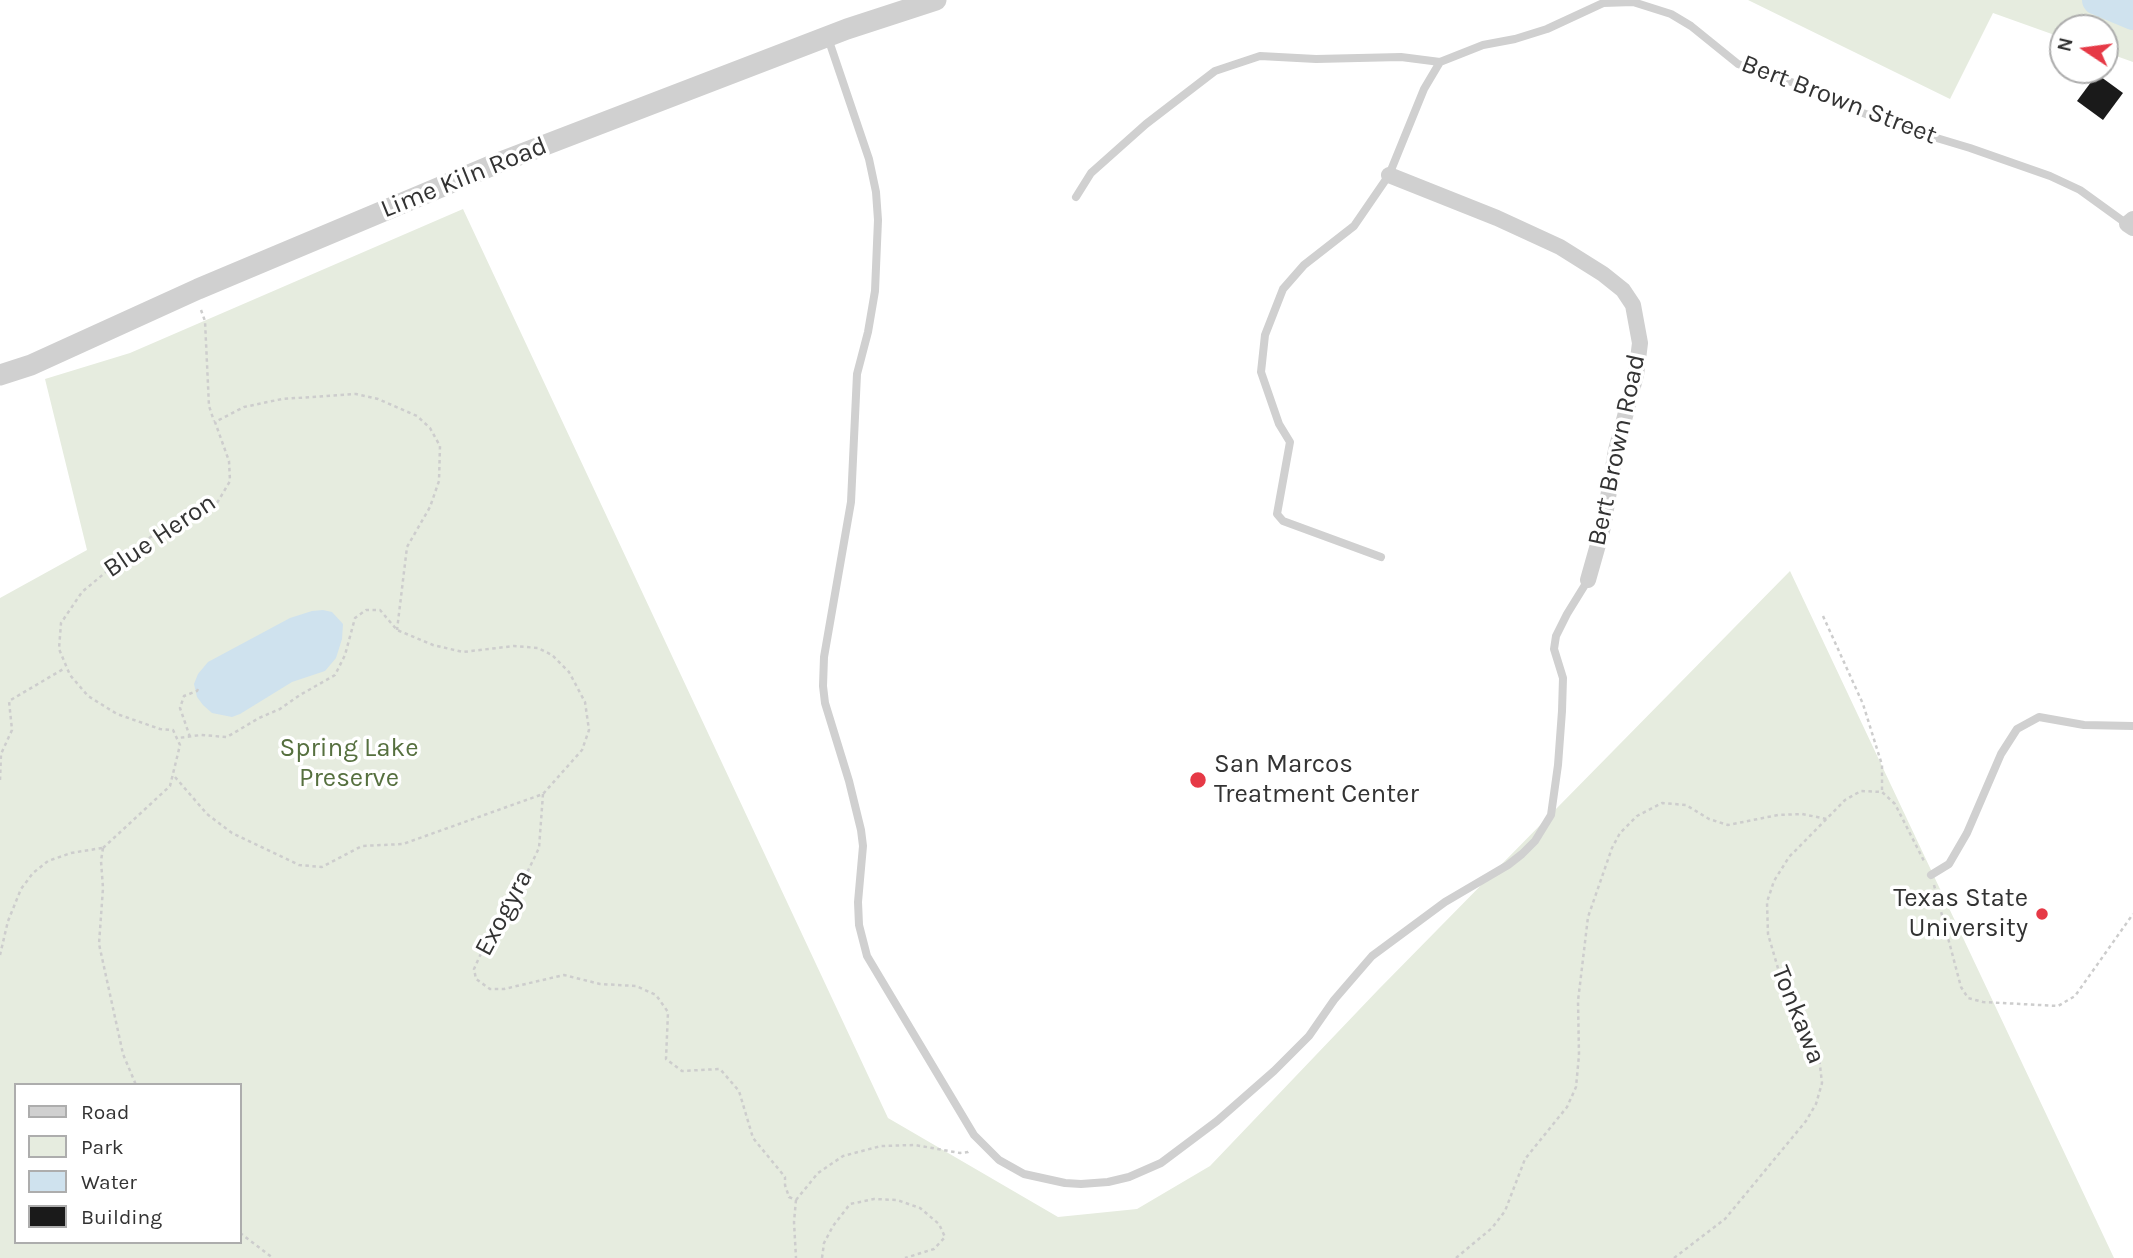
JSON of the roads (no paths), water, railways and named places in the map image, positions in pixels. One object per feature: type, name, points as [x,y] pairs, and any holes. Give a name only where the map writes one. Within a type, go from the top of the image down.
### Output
[{"type":"street","name":"Lime Kiln Road","points":[[0,375],[31,365],[198,289],[493,164],[827,37],[936,0]]},
{"type":"street","name":"Bert Brown Road","points":[[1389,175],[1497,218],[1560,247],[1603,274],[1623,290],[1633,305],[1640,343],[1636,375],[1616,450],[1603,527],[1588,580]]},
{"type":"lane","name":"Bert Brown Street","points":[[1440,62],[1483,45],[1547,29],[1603,3],[1633,2],[1671,14],[1691,26],[1738,64],[1803,86],[1838,104],[1898,126],[2050,176],[2080,190],[2131,224]]},
{"type":"lane","points":[[827,37],[865,147],[876,192],[878,220],[875,291],[856,374],[851,502],[824,657],[823,686],[825,703],[861,830],[863,846],[858,902],[859,925],[867,956],[980,1142],[999,1160],[1024,1174],[1065,1183],[1108,1182],[1129,1177],[1161,1163],[1217,1121],[1274,1071],[1309,1035],[1334,1000],[1372,956],[1445,902],[1522,854],[1535,841],[1551,815],[1559,765],[1563,678],[1555,649],[1556,636],[1588,580]]},
{"type":"lane","points":[[1076,197],[1091,173],[1146,124],[1215,71],[1260,56],[1316,59],[1401,57],[1440,62],[1424,89],[1389,175],[1354,226],[1304,265],[1283,289],[1265,335],[1261,372],[1279,424],[1290,442],[1277,514],[1283,521],[1381,557]]},
{"type":"lane","points":[[1931,876],[1949,864],[1967,833],[2001,754],[2017,729],[2039,717],[2084,725],[2133,726]]},
{"type":"water","points":[[323,610],[332,612],[343,624],[336,658],[325,671],[292,682],[232,717],[212,713],[197,697],[194,684],[208,662],[290,618]]},
{"type":"waterway","points":[[2097,0],[2133,15]]},
{"type":"place","name":"San Marcos Treatment Center","points":[[1198,780]]},
{"type":"place","name":"Texas State University","points":[[2042,914]]},
{"type":"park label","name":"Spring Lake Preserve","points":[[349,764]]}]
